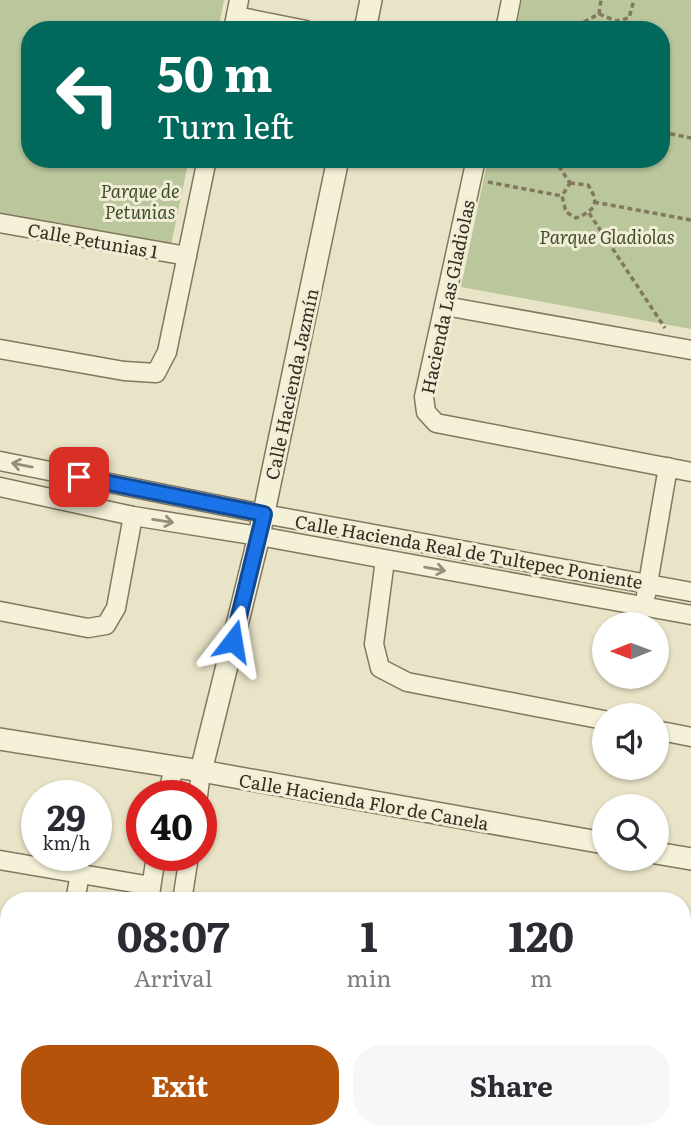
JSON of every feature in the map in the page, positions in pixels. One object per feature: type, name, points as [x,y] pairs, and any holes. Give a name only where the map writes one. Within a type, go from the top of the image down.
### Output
[{"type":"street","points":[[367,21],[371,0]]},
{"type":"street","points":[[507,21],[512,0]]},
{"type":"street","points":[[236,15],[264,21]]},
{"type":"street","points":[[0,349],[124,371],[156,373],[167,352],[205,168]]},
{"type":"street","name":"Calle Hacienda Jazmín","points":[[201,771],[259,537],[336,168]]},
{"type":"street","name":"Hacienda Las Gladiolas","points":[[474,168],[424,397],[425,412],[436,424],[691,472]]},
{"type":"street","name":"Calle Petunias 1","points":[[0,223],[187,256]]},
{"type":"street","points":[[444,306],[684,349]]},
{"type":"street","name":"Calle Hacienda Real de Tultepec Poniente","points":[[0,461],[264,514],[691,592]]},
{"type":"street","points":[[645,606],[668,467]]},
{"type":"street","name":"Calle Hacienda Real de Tultepec Poniente","points":[[0,487],[133,516],[691,615]]},
{"type":"street","points":[[0,611],[89,628],[106,625],[116,608],[133,516]]},
{"type":"street","points":[[385,560],[374,644],[380,668],[407,682],[592,718]]},
{"type":"street","points":[[669,733],[691,737]]},
{"type":"street","name":"Calle Hacienda Flor de Canela","points":[[0,739],[201,771],[592,842]]},
{"type":"street","points":[[171,780],[174,768]]},
{"type":"street","points":[[200,780],[201,771]]},
{"type":"street","points":[[669,855],[691,859]]},
{"type":"street","points":[[0,860],[80,874],[146,892]]},
{"type":"street","points":[[150,892],[154,871]]},
{"type":"street","points":[[183,892],[187,871]]},
{"type":"street","points":[[77,892],[80,874]]},
{"type":"path","points":[[599,14],[601,0]]},
{"type":"path","points":[[586,21],[599,14],[616,20],[629,18],[634,0]]},
{"type":"path","points":[[670,134],[691,138]]},
{"type":"path","points":[[560,168],[570,183],[588,185],[594,195],[589,213],[576,218],[566,212],[562,196],[570,183]]},
{"type":"path","points":[[472,179],[562,196]]},
{"type":"path","points":[[594,202],[691,220]]},
{"type":"path","points":[[589,213],[684,349]]},
{"type":"green space","name":"Parque de Petunias","points":[[0,0],[224,0],[220,21],[21,21],[21,168],[187,168],[171,245],[0,216]]},
{"type":"green space","name":"Parque Gladiolas","points":[[522,0],[691,0],[691,329],[461,287],[486,168],[670,168],[670,21],[518,21]]},
{"type":"route","points":[[79,477],[264,514],[233,641]]}]
